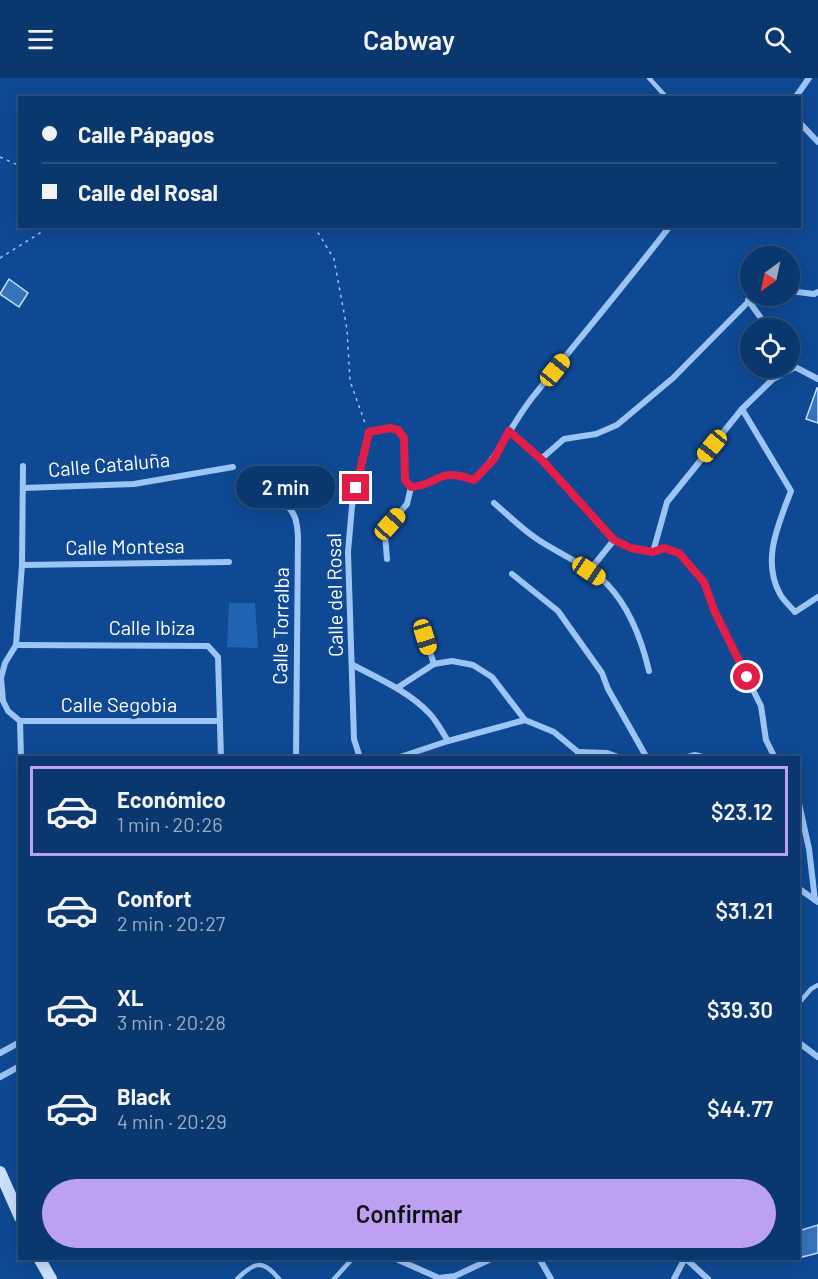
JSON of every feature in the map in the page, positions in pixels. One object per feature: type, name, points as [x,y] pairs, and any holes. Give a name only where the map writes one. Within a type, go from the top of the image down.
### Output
[{"type":"main road","points":[[0,1172],[18,1212]]},
{"type":"main road","points":[[40,1260],[51,1279]]},
{"type":"street","points":[[796,96],[809,78]]},
{"type":"street","points":[[801,124],[818,142]]},
{"type":"street","points":[[411,487],[423,486],[444,475],[461,476],[474,480],[494,459],[509,431],[531,399],[668,228]]},
{"type":"street","points":[[800,292],[814,294],[818,292]]},
{"type":"street","points":[[541,459],[564,439],[596,434],[617,425],[673,378],[742,306]]},
{"type":"street","points":[[800,370],[818,379]]},
{"type":"street","points":[[653,552],[667,502],[742,409],[776,378]]},
{"type":"street","points":[[742,409],[791,490],[773,538],[772,567],[780,594],[795,612],[818,597]]},
{"type":"street","points":[[369,432],[390,428],[398,430],[404,438],[405,480],[411,487]]},
{"type":"street","points":[[509,431],[541,459],[614,540],[624,546],[653,552],[664,548],[679,553],[704,582],[714,610],[761,706],[766,740],[774,756]]},
{"type":"street","name":"Calle del Rosal","points":[[359,756],[354,740],[349,541],[352,506],[369,432]]},
{"type":"street","points":[[21,756],[20,721],[8,711],[3,701],[1,678],[15,645],[22,565],[22,466]]},
{"type":"street","name":"Calle Cataluña","points":[[23,488],[134,484],[233,467]]},
{"type":"street","points":[[387,559],[385,535],[390,524],[407,504],[411,487]]},
{"type":"street","name":"Calle Torralba","points":[[282,500],[294,512],[298,537],[296,756]]},
{"type":"street","points":[[494,503],[535,538],[609,586],[630,619],[645,651],[650,671]]},
{"type":"street","points":[[589,571],[614,540]]},
{"type":"street","name":"Calle Montesa","points":[[22,565],[229,562]]},
{"type":"street","points":[[512,574],[558,611],[602,673],[608,689],[646,756]]},
{"type":"street","points":[[425,637],[434,664]]},
{"type":"street","name":"Calle Ibiza","points":[[15,645],[208,646],[218,657],[221,756]]},
{"type":"street","points":[[397,688],[434,664],[452,661],[472,664],[492,676],[525,720],[554,732],[580,754],[608,753],[616,756]]},
{"type":"street","points":[[353,665],[397,688],[430,714],[448,741]]},
{"type":"street","points":[[403,756],[525,720]]},
{"type":"street","name":"Calle Segobia","points":[[20,721],[219,721]]},
{"type":"street","points":[[800,809],[809,849],[816,901]]},
{"type":"street","points":[[800,889],[816,901]]},
{"type":"street","points":[[0,1053],[18,1043]]},
{"type":"street","points":[[800,1044],[818,1057]]},
{"type":"street","points":[[0,1077],[18,1067]]},
{"type":"street","points":[[398,1260],[439,1278],[455,1276],[489,1260]]},
{"type":"street","points":[[540,1260],[551,1279]]},
{"type":"street","points":[[674,1279],[684,1260]]},
{"type":"street","points":[[687,1260],[708,1279]]},
{"type":"lane","points":[[649,78],[665,96]]},
{"type":"lane","points":[[800,1002],[811,989],[818,985]]},
{"type":"lane","points":[[334,1279],[351,1260]]},
{"type":"lane","points":[[237,1279],[252,1265],[262,1265],[271,1270],[279,1279]]},
{"type":"path","points":[[0,157],[18,165]]},
{"type":"path","points":[[0,258],[40,233],[41,228]]},
{"type":"path","points":[[315,228],[334,259],[347,329],[350,381],[369,432]]},
{"type":"shaded area","points":[[229,603],[255,603],[258,648],[227,647]]},
{"type":"building","points":[[9,279],[28,293],[19,307],[0,294]]},
{"type":"building","points":[[818,388],[818,423],[806,419]]},
{"type":"building","points":[[818,1225],[818,1253],[802,1257],[800,1230]]},
{"type":"route","points":[[356,488],[369,432],[390,428],[398,430],[404,438],[405,480],[411,487],[423,486],[444,475],[461,476],[474,480],[494,459],[509,431],[541,459],[614,540],[631,548],[653,552],[664,548],[679,553],[704,582],[714,610],[747,677]]}]
